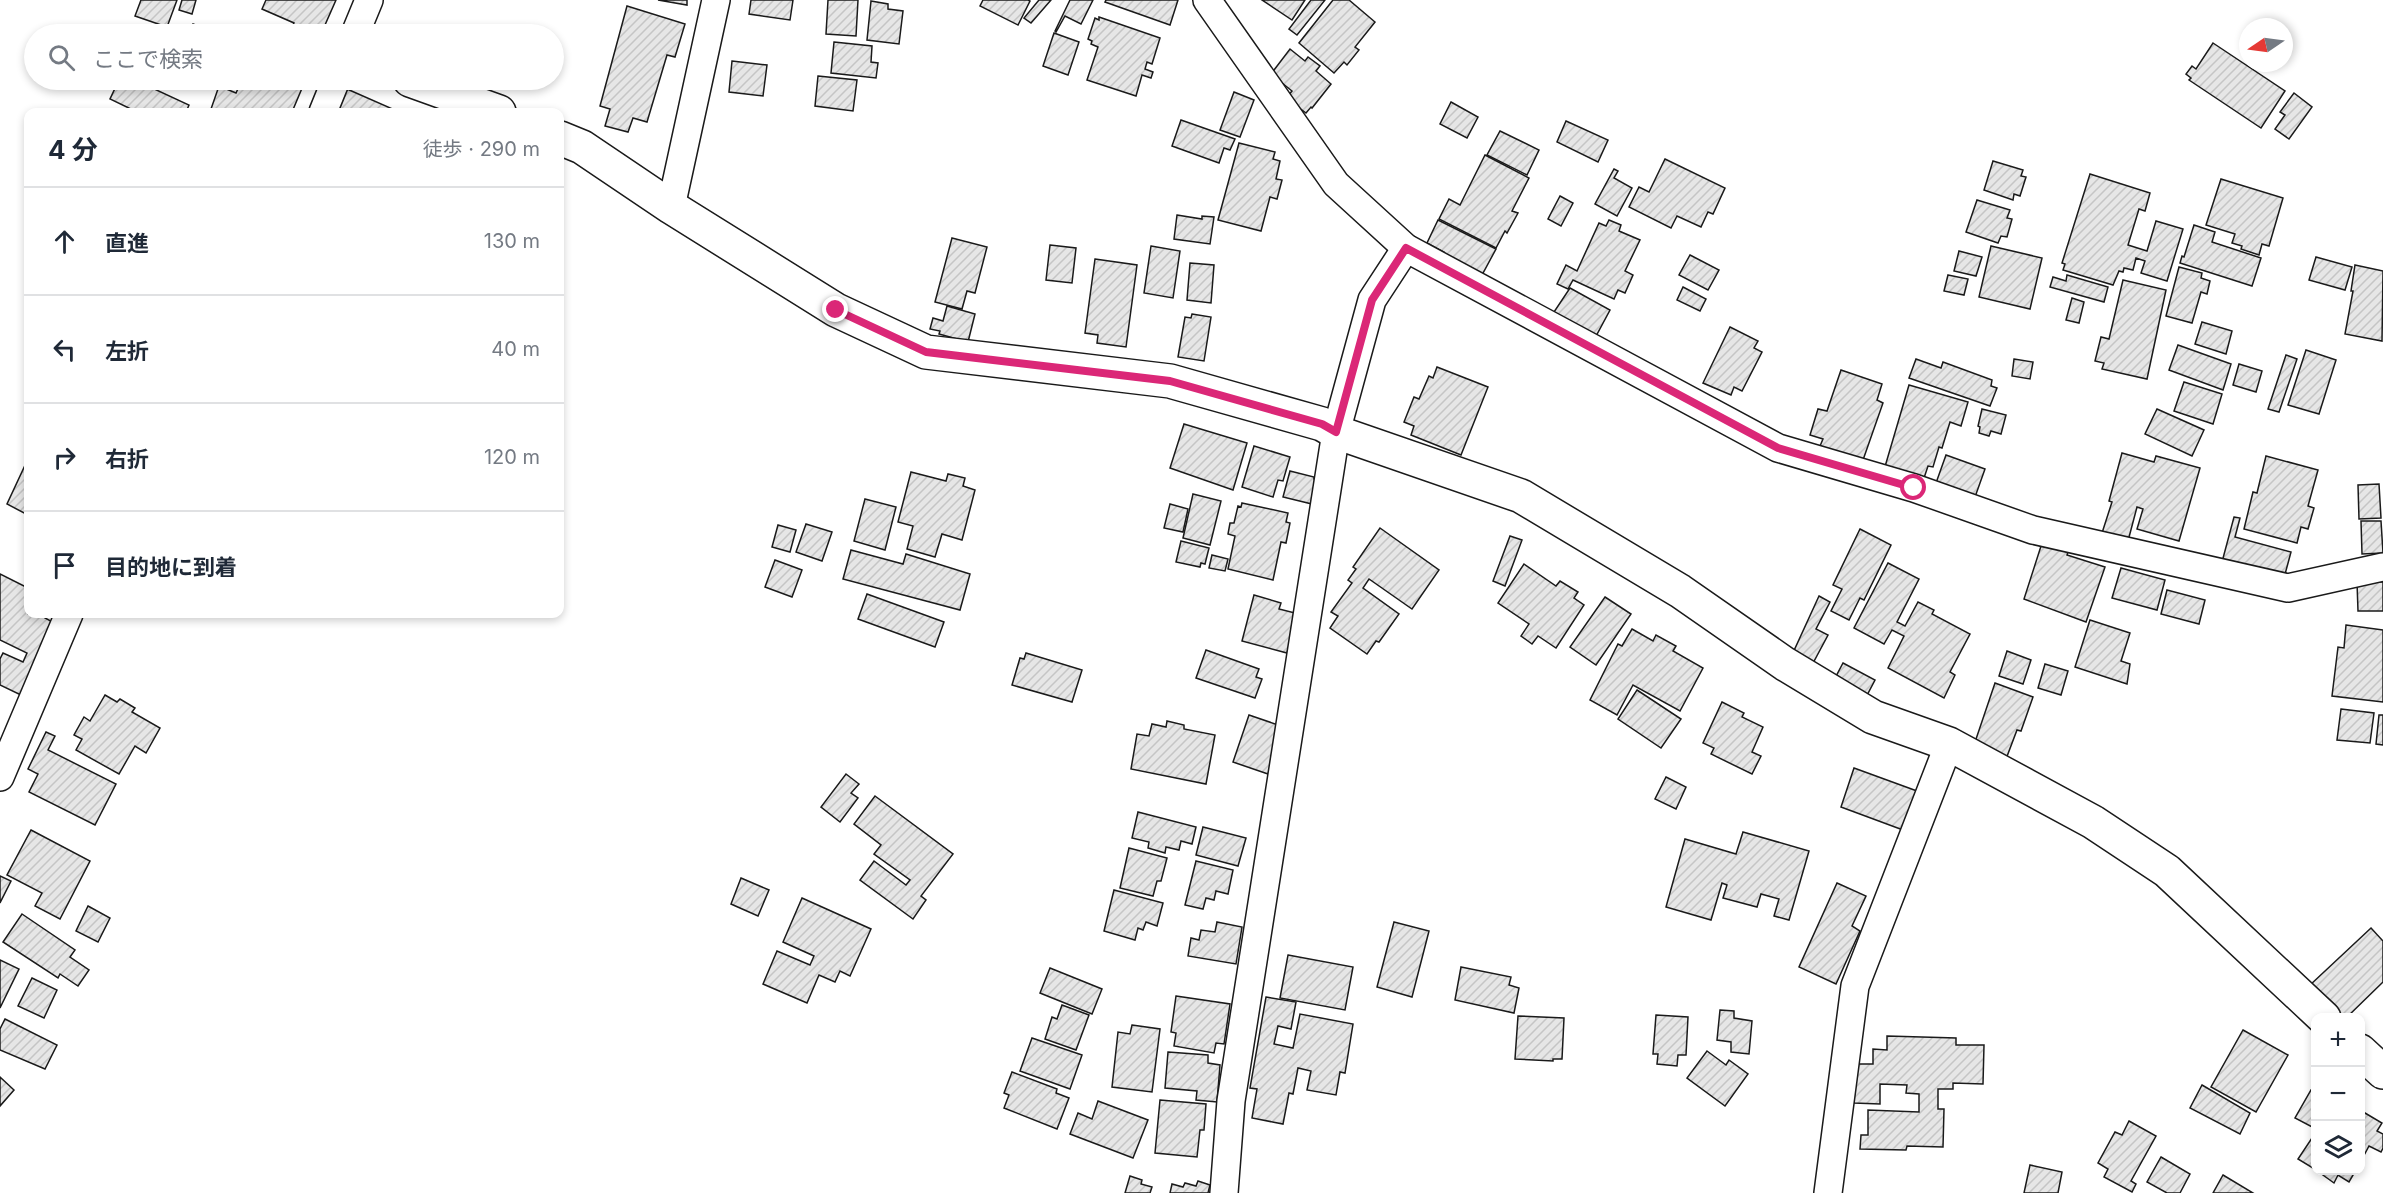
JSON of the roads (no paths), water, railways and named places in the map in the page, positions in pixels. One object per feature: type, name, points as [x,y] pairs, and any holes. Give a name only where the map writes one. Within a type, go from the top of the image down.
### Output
[{"type":"street","points":[[359,24],[369,0]]},
{"type":"street","points":[[671,207],[716,0]]},
{"type":"street","points":[[1207,0],[1336,184],[1406,248],[1778,448],[1914,488],[2033,531],[2288,588],[2383,567]]},
{"type":"street","points":[[325,108],[332,90]]},
{"type":"street","points":[[438,90],[488,108]]},
{"type":"street","points":[[564,140],[582,147],[671,207],[836,310],[926,352],[1170,381],[1322,424],[1336,432],[1521,495],[1680,591],[1785,664],[1873,717],[1949,744],[2093,822],[2167,871],[2320,1013]]},
{"type":"street","points":[[1224,1193],[1231,1101],[1336,432],[1372,300],[1406,248]]},
{"type":"street","points":[[0,777],[67,618]]},
{"type":"street","points":[[1828,1193],[1856,986],[1949,744]]},
{"type":"street","points":[[2365,1055],[2383,1072]]}]
